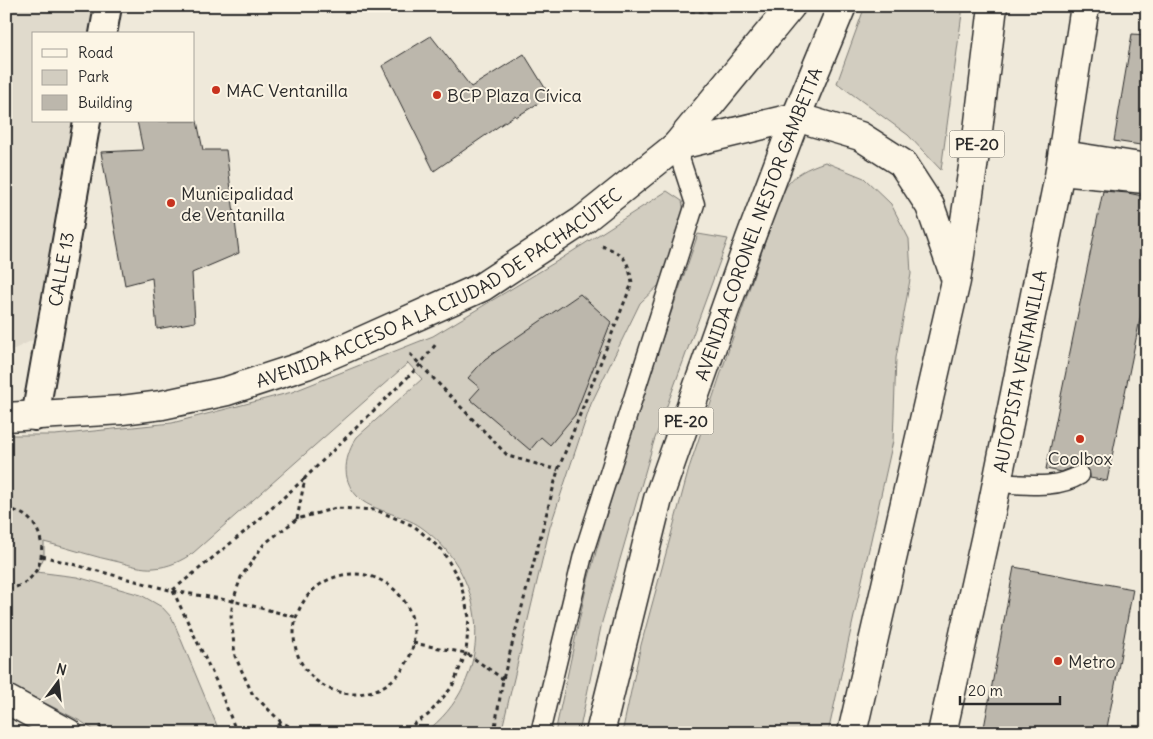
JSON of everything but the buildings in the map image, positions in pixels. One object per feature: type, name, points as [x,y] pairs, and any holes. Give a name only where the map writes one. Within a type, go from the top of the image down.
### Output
[{"type":"main road","name":"AVENIDA ACCESO A LA CIUDAD DE PACHACÚTEC","points":[[6,417],[35,417],[122,410],[188,400],[235,388],[346,348],[482,287],[582,221],[676,146],[791,6]]},
{"type":"main road","name":"AVENIDA CORONEL NESTOR GAMBETTA","points":[[600,733],[658,499],[750,239],[796,117],[842,6]]},
{"type":"main road","name":"PE-20","points":[[852,733],[956,281],[976,147],[993,6]]},
{"type":"main road","name":"AUTOPISTA VENTANILLA","points":[[942,733],[997,483],[1061,166],[1085,6]]},
{"type":"main road","points":[[676,146],[796,117],[860,136],[902,163],[930,206],[956,281]]},
{"type":"main road","points":[[1061,166],[1147,168]]},
{"type":"main road","points":[[6,699],[68,733]]},
{"type":"street","points":[[103,32],[108,6]]},
{"type":"street","name":"CALLE 13","points":[[35,417],[87,122]]},
{"type":"lane","points":[[540,733],[583,555],[695,204],[676,146]]},
{"type":"lane","points":[[1061,166],[1145,184],[1147,187]]},
{"type":"lane","points":[[997,483],[1054,484],[1068,482],[1080,475]]},
{"type":"path","points":[[611,6],[714,12]]},
{"type":"path","points":[[494,733],[503,679],[558,470],[632,283],[630,268],[620,253],[600,245]]},
{"type":"path","points":[[172,590],[253,525],[305,478],[420,364],[436,344],[428,347]]},
{"type":"path","points":[[402,358],[419,351]]},
{"type":"path","points":[[410,354],[508,456],[558,470]]},
{"type":"path","points":[[297,519],[305,478]]},
{"type":"path","points":[[303,733],[281,722],[252,693],[235,656],[231,616],[233,602],[241,577],[264,544],[297,519],[336,508],[376,510],[414,526],[442,550],[460,581],[469,617],[466,653],[452,687],[428,715],[400,733]]},
{"type":"path","points":[[6,509],[14,510],[26,516],[36,526],[42,539],[42,556],[39,566],[31,578],[22,585],[6,589]]},
{"type":"path","points":[[42,556],[172,590],[296,617]]},
{"type":"path","points":[[350,574],[367,576],[382,582],[397,592],[407,605],[413,621],[414,642],[411,655],[403,670],[390,682],[375,690],[359,694],[342,692],[326,687],[312,676],[302,663],[295,647],[294,630],[296,617],[306,598],[318,586],[333,578],[350,574]]},
{"type":"path","points":[[172,590],[216,681],[237,733]]},
{"type":"path","points":[[414,642],[466,653],[503,679]]},
{"type":"path","points":[[274,733],[281,722]]},
{"type":"shaded area","points":[[6,6],[93,6],[88,32],[32,32],[32,122],[73,122],[33,340],[6,353]]},
{"type":"green space","points":[[865,6],[963,6],[941,170],[908,135],[837,83]]},
{"type":"green space","points":[[825,162],[864,178],[891,204],[909,239],[911,274],[896,358],[893,441],[828,733],[622,733],[641,645],[690,465],[772,221],[784,190],[789,183],[802,172]]},
{"type":"green space","points":[[667,191],[682,201],[684,211],[660,284],[640,303],[591,404],[550,527],[501,733],[424,733],[447,712],[463,686],[473,659],[476,630],[472,601],[461,573],[444,548],[421,527],[363,501],[357,496],[348,482],[346,474],[347,459],[357,437],[422,379],[408,363],[193,553],[179,561],[159,567],[141,567],[100,558],[44,542],[44,557],[37,572],[77,577],[141,595],[162,607],[172,618],[220,733],[98,733],[82,722],[6,683],[6,435],[55,435],[172,423],[292,392],[433,336],[559,260]]},
{"type":"green space","points":[[698,234],[728,239],[654,441],[602,622],[579,733],[555,733],[587,584],[627,442]]},
{"type":"place","name":"MAC Ventanilla","points":[[216,90]]},
{"type":"place","name":"BCP Plaza Cívica","points":[[437,95]]},
{"type":"place","name":"Municipalidad de Ventanilla","points":[[171,203]]},
{"type":"place","name":"Coolbox","points":[[1080,439]]},
{"type":"place","name":"Metro","points":[[1058,661]]}]
